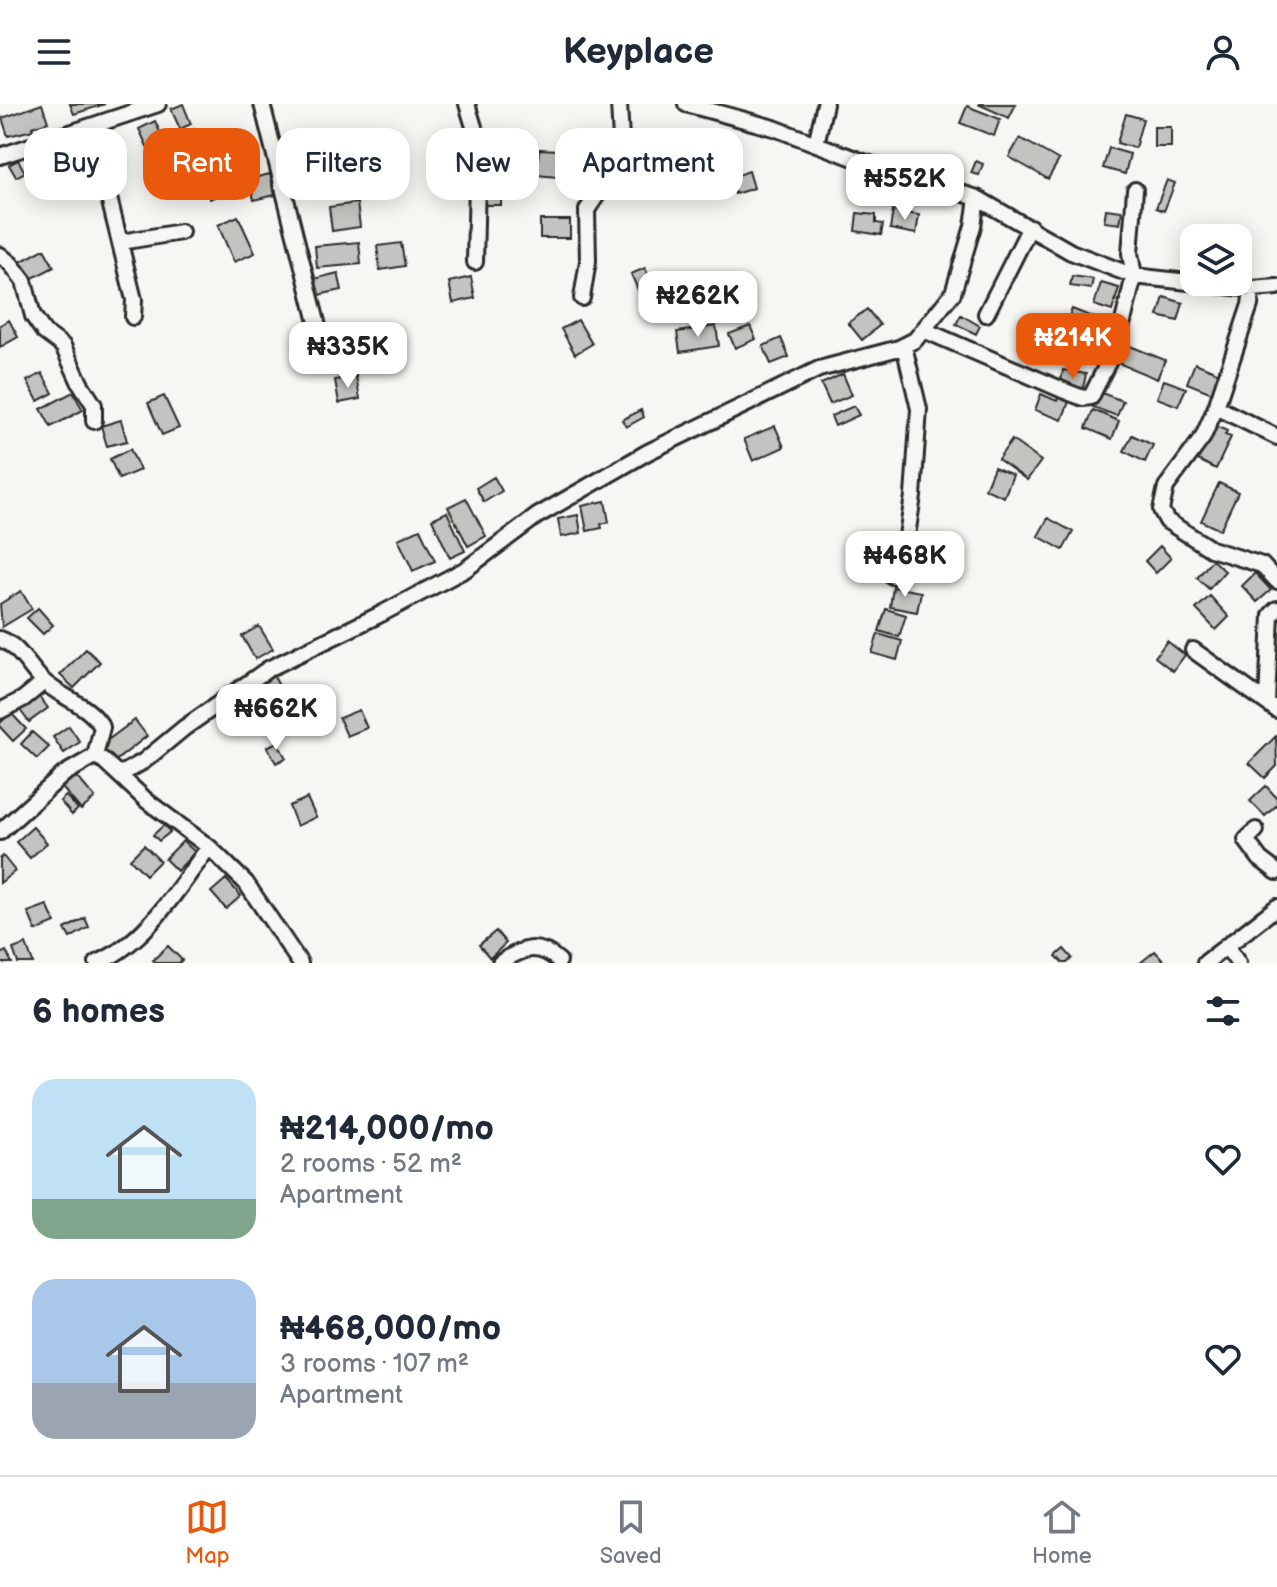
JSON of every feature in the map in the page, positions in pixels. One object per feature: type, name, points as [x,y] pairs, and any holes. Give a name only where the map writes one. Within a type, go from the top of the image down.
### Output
[{"type":"street","points":[[91,128],[158,104]]},
{"type":"street","points":[[262,104],[276,164]]},
{"type":"street","points":[[467,104],[478,140],[475,262]]},
{"type":"street","points":[[582,298],[588,261],[587,210],[601,189],[623,174],[619,104]]},
{"type":"street","points":[[686,104],[721,112],[977,198],[1071,252],[1134,276],[1180,281]]},
{"type":"street","points":[[816,144],[825,104]]},
{"type":"street","points":[[0,156],[24,149]]},
{"type":"street","points":[[924,330],[1065,391],[1088,398],[1093,395],[1118,342],[1134,276],[1130,253],[1135,190]]},
{"type":"street","points":[[117,773],[144,761],[184,728],[268,669],[466,569],[537,516],[648,452],[819,369],[904,346],[915,340],[953,293],[973,226],[977,198]]},
{"type":"street","points":[[110,200],[134,300],[133,317]]},
{"type":"street","points":[[285,200],[326,358]]},
{"type":"street","points":[[986,314],[1030,227]]},
{"type":"street","points":[[121,242],[181,232]]},
{"type":"street","points":[[0,255],[24,281],[33,316],[44,332],[63,346],[94,405],[94,421]]},
{"type":"street","points":[[1252,289],[1277,287]]},
{"type":"street","points":[[1251,296],[1216,407],[1203,437],[1166,487],[1161,510],[1167,521],[1211,549],[1262,565],[1277,581]]},
{"type":"street","points":[[892,576],[909,523],[919,409],[904,346]]},
{"type":"street","points":[[1216,407],[1277,437]]},
{"type":"street","points":[[1272,706],[1271,615],[1277,609]]},
{"type":"street","points":[[0,639],[9,642],[44,682],[94,714],[102,727],[95,756],[64,774],[0,832]]},
{"type":"street","points":[[1193,650],[1272,706]]},
{"type":"street","points":[[0,711],[23,699],[44,682]]},
{"type":"street","points":[[95,756],[147,801],[209,847],[246,883],[300,963]]},
{"type":"street","points":[[1256,830],[1246,840],[1260,859],[1277,872]]},
{"type":"street","points":[[97,963],[111,957],[154,920],[209,847]]},
{"type":"street","points":[[1205,963],[1277,907]]},
{"type":"street","points":[[1226,946],[1238,963]]},
{"type":"street","points":[[500,963],[528,949],[547,950],[559,961]]},
{"type":"building","points":[[42,104],[48,122],[8,136],[2,118]]},
{"type":"building","points":[[70,104],[105,104],[74,114]]},
{"type":"building","points":[[183,104],[191,124],[180,128],[171,109]]},
{"type":"building","points":[[978,104],[1016,104],[1009,118]]},
{"type":"building","points":[[967,106],[1000,119],[994,136],[960,123]]},
{"type":"building","points":[[1126,114],[1143,119],[1135,148],[1117,143]]},
{"type":"building","points":[[155,121],[158,128],[143,128],[143,138],[139,129]]},
{"type":"building","points":[[1154,127],[1171,127],[1171,147],[1154,147]]},
{"type":"building","points":[[1020,138],[1059,160],[1048,179],[1009,157]]},
{"type":"building","points":[[1109,148],[1130,154],[1125,174],[1103,168]]},
{"type":"building","points":[[539,149],[555,150],[555,177],[539,175]]},
{"type":"building","points":[[18,160],[24,173],[16,177],[9,165]]},
{"type":"building","points":[[976,161],[983,164],[979,175],[971,173]]},
{"type":"building","points":[[749,171],[754,188],[743,191],[743,173]]},
{"type":"building","points":[[270,174],[275,195],[260,199],[260,176]]},
{"type":"building","points":[[1167,180],[1175,183],[1164,211],[1156,208]]},
{"type":"building","points":[[482,200],[501,200],[501,205],[482,205]]},
{"type":"building","points":[[357,203],[360,227],[332,231],[329,207]]},
{"type":"building","points":[[1106,209],[1122,211],[1120,224],[1104,222]]},
{"type":"building","points":[[893,211],[919,215],[916,234],[890,229]]},
{"type":"building","points":[[857,213],[876,215],[876,223],[883,224],[881,235],[855,231]]},
{"type":"building","points":[[238,216],[255,253],[234,262],[218,225]]},
{"type":"building","points":[[540,220],[570,220],[570,238],[540,238]]},
{"type":"building","points":[[359,242],[361,264],[317,268],[315,246]]},
{"type":"building","points":[[401,243],[405,266],[380,270],[377,246]]},
{"type":"building","points":[[44,249],[54,267],[29,280],[20,262]]},
{"type":"building","points":[[645,268],[656,292],[642,299],[631,274]]},
{"type":"building","points":[[338,273],[342,290],[318,295],[314,279]]},
{"type":"building","points":[[1072,276],[1093,279],[1091,289],[1070,286]]},
{"type":"building","points":[[471,277],[475,298],[453,303],[449,282]]},
{"type":"building","points":[[1101,283],[1119,288],[1112,311],[1094,305]]},
{"type":"building","points":[[1164,297],[1183,303],[1178,321],[1158,316]]},
{"type":"building","points":[[867,309],[880,325],[862,340],[848,323]]},
{"type":"building","points":[[1072,309],[1105,322],[1099,339],[1065,326]]},
{"type":"building","points":[[961,315],[980,326],[976,334],[956,324]]},
{"type":"building","points":[[9,320],[18,337],[0,347],[0,325]]},
{"type":"building","points":[[578,320],[592,344],[575,354],[561,329]]},
{"type":"building","points":[[716,326],[719,346],[680,352],[677,332]]},
{"type":"building","points":[[750,326],[756,339],[735,348],[729,334]]},
{"type":"building","points":[[781,338],[789,357],[771,364],[763,346]]},
{"type":"building","points":[[1125,344],[1165,360],[1157,379],[1118,363]]},
{"type":"building","points":[[1051,347],[1074,354],[1071,363],[1049,356]]},
{"type":"building","points":[[1195,363],[1220,373],[1212,393],[1187,383]]},
{"type":"building","points":[[1063,370],[1086,374],[1082,393],[1060,389]]},
{"type":"building","points":[[42,373],[53,393],[38,401],[27,381]]},
{"type":"building","points":[[843,374],[852,395],[830,404],[821,384]]},
{"type":"building","points":[[356,376],[360,399],[339,403],[335,380]]},
{"type":"building","points":[[1164,380],[1186,388],[1178,406],[1157,398]]},
{"type":"building","points":[[73,392],[83,410],[51,427],[41,409]]},
{"type":"building","points":[[1099,392],[1123,401],[1117,416],[1093,407]]},
{"type":"building","points":[[1041,394],[1057,401],[1060,394],[1070,399],[1062,420],[1035,410]]},
{"type":"building","points":[[164,396],[179,428],[162,435],[148,403]]},
{"type":"building","points":[[854,406],[859,415],[835,426],[831,416]]},
{"type":"building","points":[[641,410],[644,417],[626,427],[622,420]]},
{"type":"building","points":[[1093,410],[1119,421],[1112,439],[1086,428]]},
{"type":"building","points":[[121,420],[127,441],[107,446],[101,426]]},
{"type":"building","points":[[1214,425],[1227,431],[1225,435],[1231,437],[1216,469],[1198,460]]},
{"type":"building","points":[[775,426],[784,447],[753,461],[744,439]]},
{"type":"building","points":[[1132,435],[1153,445],[1145,462],[1124,451]]},
{"type":"building","points":[[1012,440],[1041,461],[1027,480],[998,459]]},
{"type":"building","points":[[130,449],[140,470],[119,479],[110,459]]},
{"type":"building","points":[[994,467],[1013,475],[1004,497],[985,489]]},
{"type":"building","points":[[494,477],[502,491],[484,502],[476,488]]},
{"type":"building","points":[[1219,483],[1238,492],[1220,530],[1201,521]]},
{"type":"building","points":[[466,498],[486,536],[468,546],[448,507]]},
{"type":"building","points":[[605,501],[609,522],[601,524],[602,528],[587,531],[582,506]]},
{"type":"building","points":[[447,512],[465,551],[450,558],[432,519]]},
{"type":"building","points":[[578,515],[581,533],[561,537],[558,519]]},
{"type":"building","points":[[1048,518],[1073,532],[1063,550],[1038,536]]},
{"type":"building","points":[[420,529],[435,561],[413,571],[398,539]]},
{"type":"building","points":[[1160,546],[1171,558],[1156,573],[1145,561]]},
{"type":"building","points":[[1212,560],[1225,571],[1209,589],[1197,578]]},
{"type":"building","points":[[1255,573],[1271,590],[1257,602],[1242,586]]},
{"type":"building","points":[[893,587],[921,592],[917,612],[890,607]]},
{"type":"building","points":[[21,591],[32,609],[2,627],[0,604]]},
{"type":"building","points":[[1210,596],[1229,617],[1216,630],[1196,609]]},
{"type":"building","points":[[38,608],[53,625],[43,634],[27,618]]},
{"type":"building","points":[[886,609],[906,615],[899,637],[879,631]]},
{"type":"building","points":[[259,626],[273,649],[255,659],[242,636]]},
{"type":"building","points":[[878,634],[902,641],[897,660],[872,653]]},
{"type":"building","points":[[1167,641],[1185,655],[1173,671],[1155,657]]},
{"type":"building","points":[[86,649],[100,662],[74,688],[60,675]]},
{"type":"building","points":[[273,675],[282,691],[264,702],[255,686]]},
{"type":"building","points":[[38,695],[48,708],[29,722],[19,709]]},
{"type":"building","points":[[359,710],[367,728],[347,736],[339,718]]},
{"type":"building","points":[[11,713],[26,729],[13,741],[0,727],[0,723]]},
{"type":"building","points":[[135,720],[147,736],[114,762],[101,745]]},
{"type":"building","points":[[69,726],[80,742],[64,753],[53,737]]},
{"type":"building","points":[[32,732],[49,747],[37,759],[21,744]]},
{"type":"building","points":[[1276,736],[1277,766],[1265,778],[1249,763]]},
{"type":"building","points":[[277,742],[286,758],[276,763],[267,747]]},
{"type":"building","points":[[73,772],[95,798],[81,810],[59,784]]},
{"type":"building","points":[[1266,786],[1277,798],[1277,805],[1265,816],[1250,801]]},
{"type":"building","points":[[66,796],[78,809],[72,815],[60,801]]},
{"type":"building","points":[[307,798],[316,817],[297,826],[289,806]]},
{"type":"building","points":[[164,825],[170,832],[159,841],[153,835]]},
{"type":"building","points":[[33,827],[47,843],[30,858],[16,842]]},
{"type":"building","points":[[183,841],[195,852],[177,871],[165,859]]},
{"type":"building","points":[[144,845],[160,861],[146,875],[130,859]]},
{"type":"building","points":[[3,856],[15,871],[0,883],[0,859]]},
{"type":"building","points":[[226,879],[241,896],[226,909],[211,892]]},
{"type":"building","points":[[47,905],[55,923],[36,931],[28,912]]},
{"type":"building","points":[[85,918],[89,927],[70,938],[65,929]]},
{"type":"building","points":[[496,931],[506,943],[490,958],[479,945]]},
{"type":"building","points":[[26,944],[33,963],[18,963],[13,949]]},
{"type":"building","points":[[168,946],[182,960],[179,963],[156,963],[153,960]]},
{"type":"building","points":[[1064,949],[1072,958],[1067,963],[1056,956]]},
{"type":"building","points":[[6,951],[12,963],[0,963],[0,954]]},
{"type":"building","points":[[1155,951],[1166,963],[1140,963]]}]
